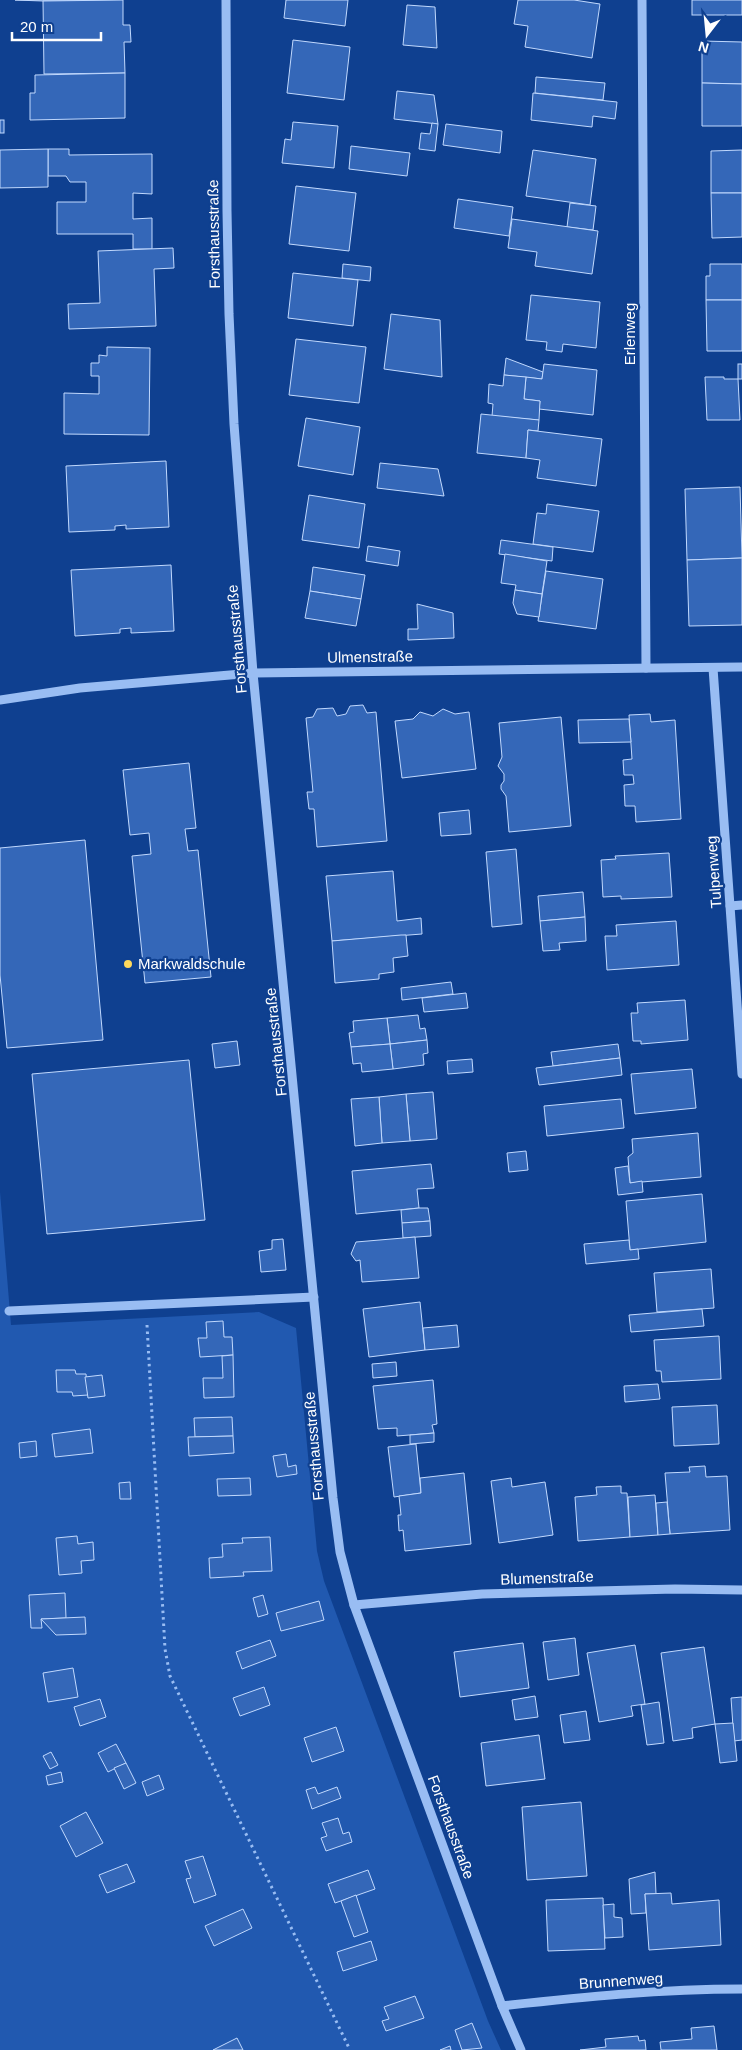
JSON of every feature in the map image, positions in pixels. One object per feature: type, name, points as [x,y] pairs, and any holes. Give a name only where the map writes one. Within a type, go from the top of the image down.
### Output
[{"type":"street","name":"Forsthausstraße","points":[[226,0],[228,314],[234,424],[253,673],[340,1552],[354,1605],[502,2006],[521,2050]]},
{"type":"street","name":"Erlenweg","points":[[642,0],[646,668]]},
{"type":"street","name":"Ulmenstraße","points":[[0,700],[80,688],[253,673],[742,667]]},
{"type":"street","name":"Tulpenweg","points":[[714,668],[742,1074]]},
{"type":"street","points":[[730,906],[742,906]]},
{"type":"street","points":[[9,1312],[314,1297]]},
{"type":"street","name":"Blumenstraße","points":[[354,1605],[482,1594],[675,1589],[742,1590]]},
{"type":"street","name":"Brunnenweg","points":[[502,2006],[613,1994],[698,1989],[742,1989]]},
{"type":"path","points":[[146,1304],[167,1665],[176,1689],[350,2050]]},
{"type":"shaded area","points":[[0,1192],[11,1325],[259,1312],[296,1328],[317,1551],[324,1581],[488,2021],[501,2050],[0,2050]]},
{"type":"building","points":[[15,0],[123,0],[43,1]]},
{"type":"building","points":[[123,0],[123,25],[130,25],[131,42],[124,42],[125,73],[44,74],[43,1]]},
{"type":"building","points":[[286,0],[348,0],[345,26],[284,18]]},
{"type":"building","points":[[518,0],[574,0],[600,4],[592,58],[525,47],[528,26],[514,24]]},
{"type":"building","points":[[692,0],[742,0],[742,15],[692,15]]},
{"type":"building","points":[[407,5],[435,7],[437,48],[403,45]]},
{"type":"building","points":[[293,40],[350,47],[344,100],[287,93]]},
{"type":"building","points":[[702,41],[742,42],[742,84],[702,83]]},
{"type":"building","points":[[125,73],[125,118],[30,120],[30,93],[35,93],[35,75]]},
{"type":"building","points":[[536,77],[605,83],[603,100],[535,93]]},
{"type":"building","points":[[702,83],[742,84],[742,126],[702,126]]},
{"type":"building","points":[[397,91],[434,95],[438,124],[394,119]]},
{"type":"building","points":[[533,93],[617,102],[615,119],[593,116],[592,127],[531,120]]},
{"type":"building","points":[[0,120],[4,120],[4,133],[0,133]]},
{"type":"building","points":[[293,122],[338,126],[334,168],[282,163],[285,139],[291,140]]},
{"type":"building","points":[[432,123],[438,124],[435,151],[419,149],[421,133],[430,134]]},
{"type":"building","points":[[446,124],[502,131],[500,153],[443,145]]},
{"type":"building","points":[[351,146],[410,153],[407,176],[349,169]]},
{"type":"building","points":[[48,149],[69,149],[69,155],[152,154],[152,194],[133,193],[133,219],[152,218],[152,249],[133,249],[133,234],[57,234],[57,202],[86,202],[86,182],[70,182],[66,176],[48,176]]},
{"type":"building","points":[[48,149],[48,187],[0,188],[0,150]]},
{"type":"building","points":[[533,150],[596,159],[590,205],[526,196]]},
{"type":"building","points":[[742,150],[742,193],[711,193],[711,151]]},
{"type":"building","points":[[296,186],[356,193],[349,251],[289,244]]},
{"type":"building","points":[[711,193],[742,193],[742,237],[712,238]]},
{"type":"building","points":[[458,199],[513,207],[509,236],[454,228]]},
{"type":"building","points":[[570,203],[596,206],[593,230],[567,227]]},
{"type":"building","points":[[512,219],[598,231],[592,274],[535,266],[537,252],[508,248]]},
{"type":"building","points":[[173,248],[174,268],[154,269],[156,326],[69,329],[68,304],[100,303],[98,251]]},
{"type":"building","points":[[343,264],[371,267],[370,281],[342,278]]},
{"type":"building","points":[[710,264],[742,264],[742,300],[706,300],[706,276],[710,276]]},
{"type":"building","points":[[293,273],[358,280],[353,326],[288,318]]},
{"type":"building","points":[[531,295],[600,302],[596,348],[563,344],[562,352],[546,350],[547,342],[526,340]]},
{"type":"building","points":[[706,300],[742,300],[742,351],[707,351]]},
{"type":"building","points":[[391,314],[440,320],[442,377],[384,369]]},
{"type":"building","points":[[296,339],[366,347],[359,403],[289,395]]},
{"type":"building","points":[[107,347],[150,348],[149,435],[64,434],[64,393],[99,394],[99,376],[91,376],[91,363],[99,363],[99,355],[107,356]]},
{"type":"building","points":[[506,358],[543,372],[542,379],[504,375]]},
{"type":"building","points":[[544,364],[597,370],[593,415],[539,409],[540,401],[524,399],[526,377],[542,379]]},
{"type":"building","points":[[738,364],[742,364],[742,379],[738,379]]},
{"type":"building","points":[[504,375],[526,377],[524,399],[540,401],[539,420],[492,416],[493,404],[488,403],[489,384],[503,386]]},
{"type":"building","points":[[705,377],[738,379],[740,420],[707,420]]},
{"type":"building","points":[[481,414],[539,420],[538,431],[528,430],[526,458],[477,453]]},
{"type":"building","points":[[306,418],[360,427],[353,475],[298,466]]},
{"type":"building","points":[[528,430],[602,439],[596,486],[537,478],[540,460],[526,458]]},
{"type":"building","points":[[166,461],[169,527],[126,529],[126,525],[115,526],[115,530],[69,532],[66,466]]},
{"type":"building","points":[[380,463],[438,469],[444,496],[377,488]]},
{"type":"building","points":[[740,487],[742,558],[687,560],[685,489]]},
{"type":"building","points":[[309,495],[365,504],[359,548],[302,540]]},
{"type":"building","points":[[547,504],[599,511],[593,552],[533,544],[537,513],[546,514]]},
{"type":"building","points":[[501,540],[553,547],[552,561],[499,554]]},
{"type":"building","points":[[368,546],[400,551],[398,566],[366,561]]},
{"type":"building","points":[[505,554],[547,561],[542,594],[515,590],[516,585],[501,583]]},
{"type":"building","points":[[742,558],[742,625],[689,626],[687,560]]},
{"type":"building","points":[[171,565],[174,631],[131,633],[131,628],[120,629],[120,633],[75,636],[71,570]]},
{"type":"building","points":[[313,567],[365,575],[361,599],[310,591]]},
{"type":"building","points":[[546,571],[603,579],[596,629],[538,621]]},
{"type":"building","points":[[515,590],[542,594],[539,617],[517,614],[513,603]]},
{"type":"building","points":[[310,591],[361,599],[356,626],[305,618]]},
{"type":"building","points":[[417,604],[453,613],[454,638],[408,640],[408,629],[418,629]]},
{"type":"building","points":[[363,705],[367,713],[376,712],[387,841],[317,847],[314,809],[309,809],[307,792],[313,792],[306,718],[313,717],[317,709],[333,708],[337,716],[346,714],[350,706]]},
{"type":"building","points":[[443,709],[455,714],[469,712],[476,769],[402,778],[395,721],[413,719],[420,712],[433,716]]},
{"type":"building","points":[[650,714],[651,722],[675,720],[681,819],[636,822],[635,806],[625,806],[624,785],[634,784],[633,775],[624,775],[623,760],[632,759],[629,715]]},
{"type":"building","points":[[561,717],[571,826],[509,832],[506,796],[501,789],[504,774],[498,766],[502,757],[499,723]]},
{"type":"building","points":[[629,719],[631,742],[579,743],[578,720]]},
{"type":"building","points":[[189,763],[196,828],[185,829],[188,851],[198,850],[211,977],[145,983],[132,856],[151,854],[149,833],[130,835],[123,770]]},
{"type":"building","points":[[469,810],[471,834],[441,836],[439,813]]},
{"type":"building","points":[[85,840],[103,1040],[7,1048],[0,975],[0,848]]},
{"type":"building","points":[[516,849],[522,924],[492,927],[486,852]]},
{"type":"building","points":[[669,853],[672,897],[621,899],[621,896],[603,897],[601,860],[616,859],[615,856]]},
{"type":"building","points":[[393,871],[397,921],[421,918],[422,934],[332,941],[326,876]]},
{"type":"building","points":[[583,892],[585,917],[540,921],[538,896]]},
{"type":"building","points":[[585,917],[586,941],[559,943],[560,950],[543,951],[540,921]]},
{"type":"building","points":[[676,921],[679,965],[607,970],[605,936],[617,936],[616,925]]},
{"type":"building","points":[[406,935],[408,956],[393,958],[394,972],[379,974],[379,979],[335,983],[332,941]]},
{"type":"building","points":[[451,982],[453,994],[402,1000],[401,988]]},
{"type":"building","points":[[466,993],[468,1008],[424,1012],[422,998]]},
{"type":"building","points":[[685,1000],[688,1040],[641,1044],[641,1041],[633,1041],[631,1013],[638,1013],[637,1003]]},
{"type":"building","points":[[418,1015],[420,1029],[425,1028],[427,1040],[390,1044],[387,1018]]},
{"type":"building","points":[[387,1018],[390,1044],[351,1047],[349,1033],[354,1032],[353,1021]]},
{"type":"building","points":[[427,1040],[428,1053],[423,1054],[424,1065],[393,1069],[390,1044]]},
{"type":"building","points":[[237,1041],[240,1065],[215,1068],[212,1044]]},
{"type":"building","points":[[390,1044],[393,1069],[362,1072],[361,1063],[353,1064],[351,1047]]},
{"type":"building","points":[[618,1044],[620,1058],[553,1066],[551,1052]]},
{"type":"building","points":[[620,1058],[622,1075],[539,1085],[536,1068]]},
{"type":"building","points":[[472,1059],[473,1072],[448,1074],[447,1061]]},
{"type":"building","points":[[189,1060],[205,1220],[47,1234],[32,1074]]},
{"type":"building","points":[[692,1069],[696,1108],[635,1114],[631,1074]]},
{"type":"building","points":[[433,1092],[437,1139],[410,1141],[406,1094]]},
{"type":"building","points":[[406,1094],[410,1141],[382,1143],[379,1097]]},
{"type":"building","points":[[379,1097],[382,1143],[355,1146],[351,1099]]},
{"type":"building","points":[[621,1099],[624,1128],[547,1136],[544,1106]]},
{"type":"building","points":[[698,1133],[701,1177],[630,1183],[628,1157],[633,1153],[632,1139]]},
{"type":"building","points":[[526,1151],[528,1170],[509,1172],[507,1153]]},
{"type":"building","points":[[431,1164],[434,1188],[417,1189],[419,1208],[356,1214],[352,1171]]},
{"type":"building","points":[[628,1166],[630,1183],[642,1181],[643,1192],[618,1195],[615,1168]]},
{"type":"building","points":[[702,1194],[706,1242],[630,1250],[626,1201]]},
{"type":"building","points":[[428,1208],[430,1221],[402,1223],[401,1210]]},
{"type":"building","points":[[430,1221],[431,1236],[403,1238],[402,1223]]},
{"type":"building","points":[[415,1237],[419,1278],[362,1282],[360,1260],[356,1261],[351,1254],[356,1242]]},
{"type":"building","points":[[283,1239],[286,1270],[261,1272],[259,1251],[272,1249],[272,1240]]},
{"type":"building","points":[[629,1240],[630,1250],[638,1249],[639,1259],[586,1264],[584,1244]]},
{"type":"building","points":[[711,1269],[714,1308],[657,1312],[654,1273]]},
{"type":"building","points":[[420,1302],[425,1350],[369,1357],[363,1309]]},
{"type":"building","points":[[702,1309],[704,1326],[631,1332],[629,1315]]},
{"type":"building","points":[[223,1321],[224,1337],[232,1337],[233,1355],[200,1357],[198,1338],[207,1338],[206,1322]]},
{"type":"building","points":[[457,1325],[459,1347],[425,1350],[423,1328]]},
{"type":"building","points":[[719,1336],[721,1379],[662,1382],[661,1371],[656,1371],[654,1340]]},
{"type":"building","points":[[233,1355],[234,1397],[204,1398],[203,1378],[223,1378],[222,1356]]},
{"type":"building","points":[[396,1362],[397,1376],[373,1378],[372,1364]]},
{"type":"building","points":[[56,1370],[75,1370],[76,1374],[86,1374],[88,1395],[73,1396],[72,1392],[57,1392]]},
{"type":"building","points":[[102,1375],[105,1396],[88,1398],[85,1377]]},
{"type":"building","points":[[433,1380],[437,1424],[432,1425],[434,1433],[397,1436],[397,1428],[378,1429],[373,1386]]},
{"type":"building","points":[[658,1384],[660,1399],[625,1402],[624,1386]]},
{"type":"building","points":[[717,1405],[719,1444],[674,1446],[672,1407]]},
{"type":"building","points":[[232,1417],[233,1436],[195,1437],[194,1418]]},
{"type":"building","points":[[90,1429],[93,1453],[55,1457],[52,1434]]},
{"type":"building","points":[[434,1433],[434,1442],[410,1444],[410,1435]]},
{"type":"building","points":[[233,1436],[234,1453],[189,1456],[188,1437]]},
{"type":"building","points":[[36,1441],[37,1456],[20,1458],[19,1443]]},
{"type":"building","points":[[416,1444],[421,1493],[394,1497],[388,1447]]},
{"type":"building","points":[[286,1454],[288,1467],[296,1465],[297,1474],[277,1477],[273,1456]]},
{"type":"building","points":[[705,1466],[706,1477],[727,1476],[730,1530],[670,1534],[665,1473],[690,1472],[689,1467]]},
{"type":"building","points":[[464,1473],[471,1544],[405,1551],[403,1530],[399,1531],[398,1515],[401,1515],[399,1496],[421,1493],[420,1478]]},
{"type":"building","points":[[250,1478],[251,1495],[218,1496],[217,1479]]},
{"type":"building","points":[[511,1478],[512,1487],[545,1482],[553,1535],[499,1543],[491,1481]]},
{"type":"building","points":[[130,1482],[131,1499],[120,1499],[119,1483]]},
{"type":"building","points":[[621,1486],[621,1493],[627,1493],[630,1537],[578,1541],[575,1497],[597,1495],[596,1487]]},
{"type":"building","points":[[655,1495],[658,1535],[630,1537],[628,1497]]},
{"type":"building","points":[[667,1502],[670,1534],[658,1535],[656,1503]]},
{"type":"building","points":[[77,1536],[78,1544],[93,1542],[94,1560],[81,1561],[82,1573],[59,1575],[56,1538]]},
{"type":"building","points":[[270,1537],[272,1571],[243,1572],[244,1576],[210,1578],[209,1558],[223,1557],[222,1544],[243,1543],[242,1538]]},
{"type":"building","points":[[65,1593],[66,1618],[41,1619],[42,1628],[31,1628],[29,1595]]},
{"type":"building","points":[[263,1595],[268,1614],[258,1617],[253,1598]]},
{"type":"building","points":[[319,1601],[324,1620],[281,1631],[276,1613]]},
{"type":"building","points":[[85,1617],[86,1634],[56,1635],[41,1619]]},
{"type":"building","points":[[575,1638],[579,1675],[548,1680],[543,1642]]},
{"type":"building","points":[[270,1640],[276,1656],[242,1669],[236,1652]]},
{"type":"building","points":[[523,1643],[529,1688],[460,1697],[454,1652]]},
{"type":"building","points":[[635,1645],[645,1704],[631,1706],[633,1716],[599,1722],[587,1653]]},
{"type":"building","points":[[704,1647],[715,1724],[692,1728],[693,1738],[673,1741],[661,1653]]},
{"type":"building","points":[[73,1668],[78,1697],[48,1702],[43,1673]]},
{"type":"building","points":[[264,1687],[270,1705],[240,1716],[233,1698]]},
{"type":"building","points":[[535,1696],[538,1717],[515,1720],[512,1700]]},
{"type":"building","points":[[742,1697],[742,1740],[734,1741],[731,1698]]},
{"type":"building","points":[[100,1699],[106,1717],[80,1726],[74,1707]]},
{"type":"building","points":[[659,1702],[664,1743],[647,1745],[641,1705]]},
{"type":"building","points":[[586,1711],[590,1740],[564,1743],[560,1715]]},
{"type":"building","points":[[733,1723],[737,1761],[720,1763],[715,1724]]},
{"type":"building","points":[[336,1727],[344,1751],[312,1762],[304,1738]]},
{"type":"building","points":[[539,1735],[545,1779],[486,1786],[481,1743]]},
{"type":"building","points":[[116,1744],[126,1763],[108,1772],[98,1753]]},
{"type":"building","points":[[51,1752],[58,1765],[50,1769],[43,1756]]},
{"type":"building","points":[[126,1763],[136,1783],[124,1789],[114,1768]]},
{"type":"building","points":[[61,1772],[63,1782],[48,1785],[46,1776]]},
{"type":"building","points":[[159,1775],[164,1789],[147,1796],[142,1782]]},
{"type":"building","points":[[315,1787],[318,1794],[337,1787],[341,1798],[312,1809],[306,1790]]},
{"type":"building","points":[[581,1802],[587,1876],[527,1880],[522,1807]]},
{"type":"building","points":[[86,1812],[103,1843],[76,1857],[60,1826]]},
{"type":"building","points":[[338,1818],[343,1834],[349,1832],[352,1842],[326,1851],[321,1838],[327,1836],[322,1823]]},
{"type":"building","points":[[203,1856],[216,1895],[194,1903],[186,1879],[191,1878],[185,1861]]},
{"type":"building","points":[[127,1864],[135,1882],[107,1893],[99,1875]]},
{"type":"building","points":[[368,1870],[375,1889],[335,1903],[328,1884]]},
{"type":"building","points":[[655,1872],[656,1894],[645,1894],[646,1913],[631,1914],[629,1879]]},
{"type":"building","points":[[671,1893],[672,1904],[719,1900],[721,1945],[649,1950],[645,1894]]},
{"type":"building","points":[[356,1895],[368,1932],[354,1937],[341,1901]]},
{"type":"building","points":[[603,1898],[605,1949],[548,1951],[546,1900]]},
{"type":"building","points":[[614,1904],[614,1917],[622,1918],[623,1937],[605,1938],[603,1905]]},
{"type":"building","points":[[243,1909],[252,1928],[214,1946],[205,1926]]},
{"type":"building","points":[[371,1941],[377,1960],[343,1971],[337,1952]]},
{"type":"building","points":[[415,1996],[424,2018],[386,2031],[382,2021],[389,2019],[384,2007]]},
{"type":"building","points":[[472,2023],[482,2048],[462,2050],[455,2030]]},
{"type":"building","points":[[714,2026],[717,2050],[661,2050],[660,2042],[692,2039],[691,2028]]},
{"type":"building","points":[[638,2036],[639,2041],[645,2040],[646,2050],[580,2050],[606,2047],[605,2039]]},
{"type":"building","points":[[237,2038],[243,2050],[213,2050]]},
{"type":"building","points":[[450,2046],[451,2050],[440,2050]]},
{"type":"place","name":"Markwaldschule","points":[[128,964]]}]
